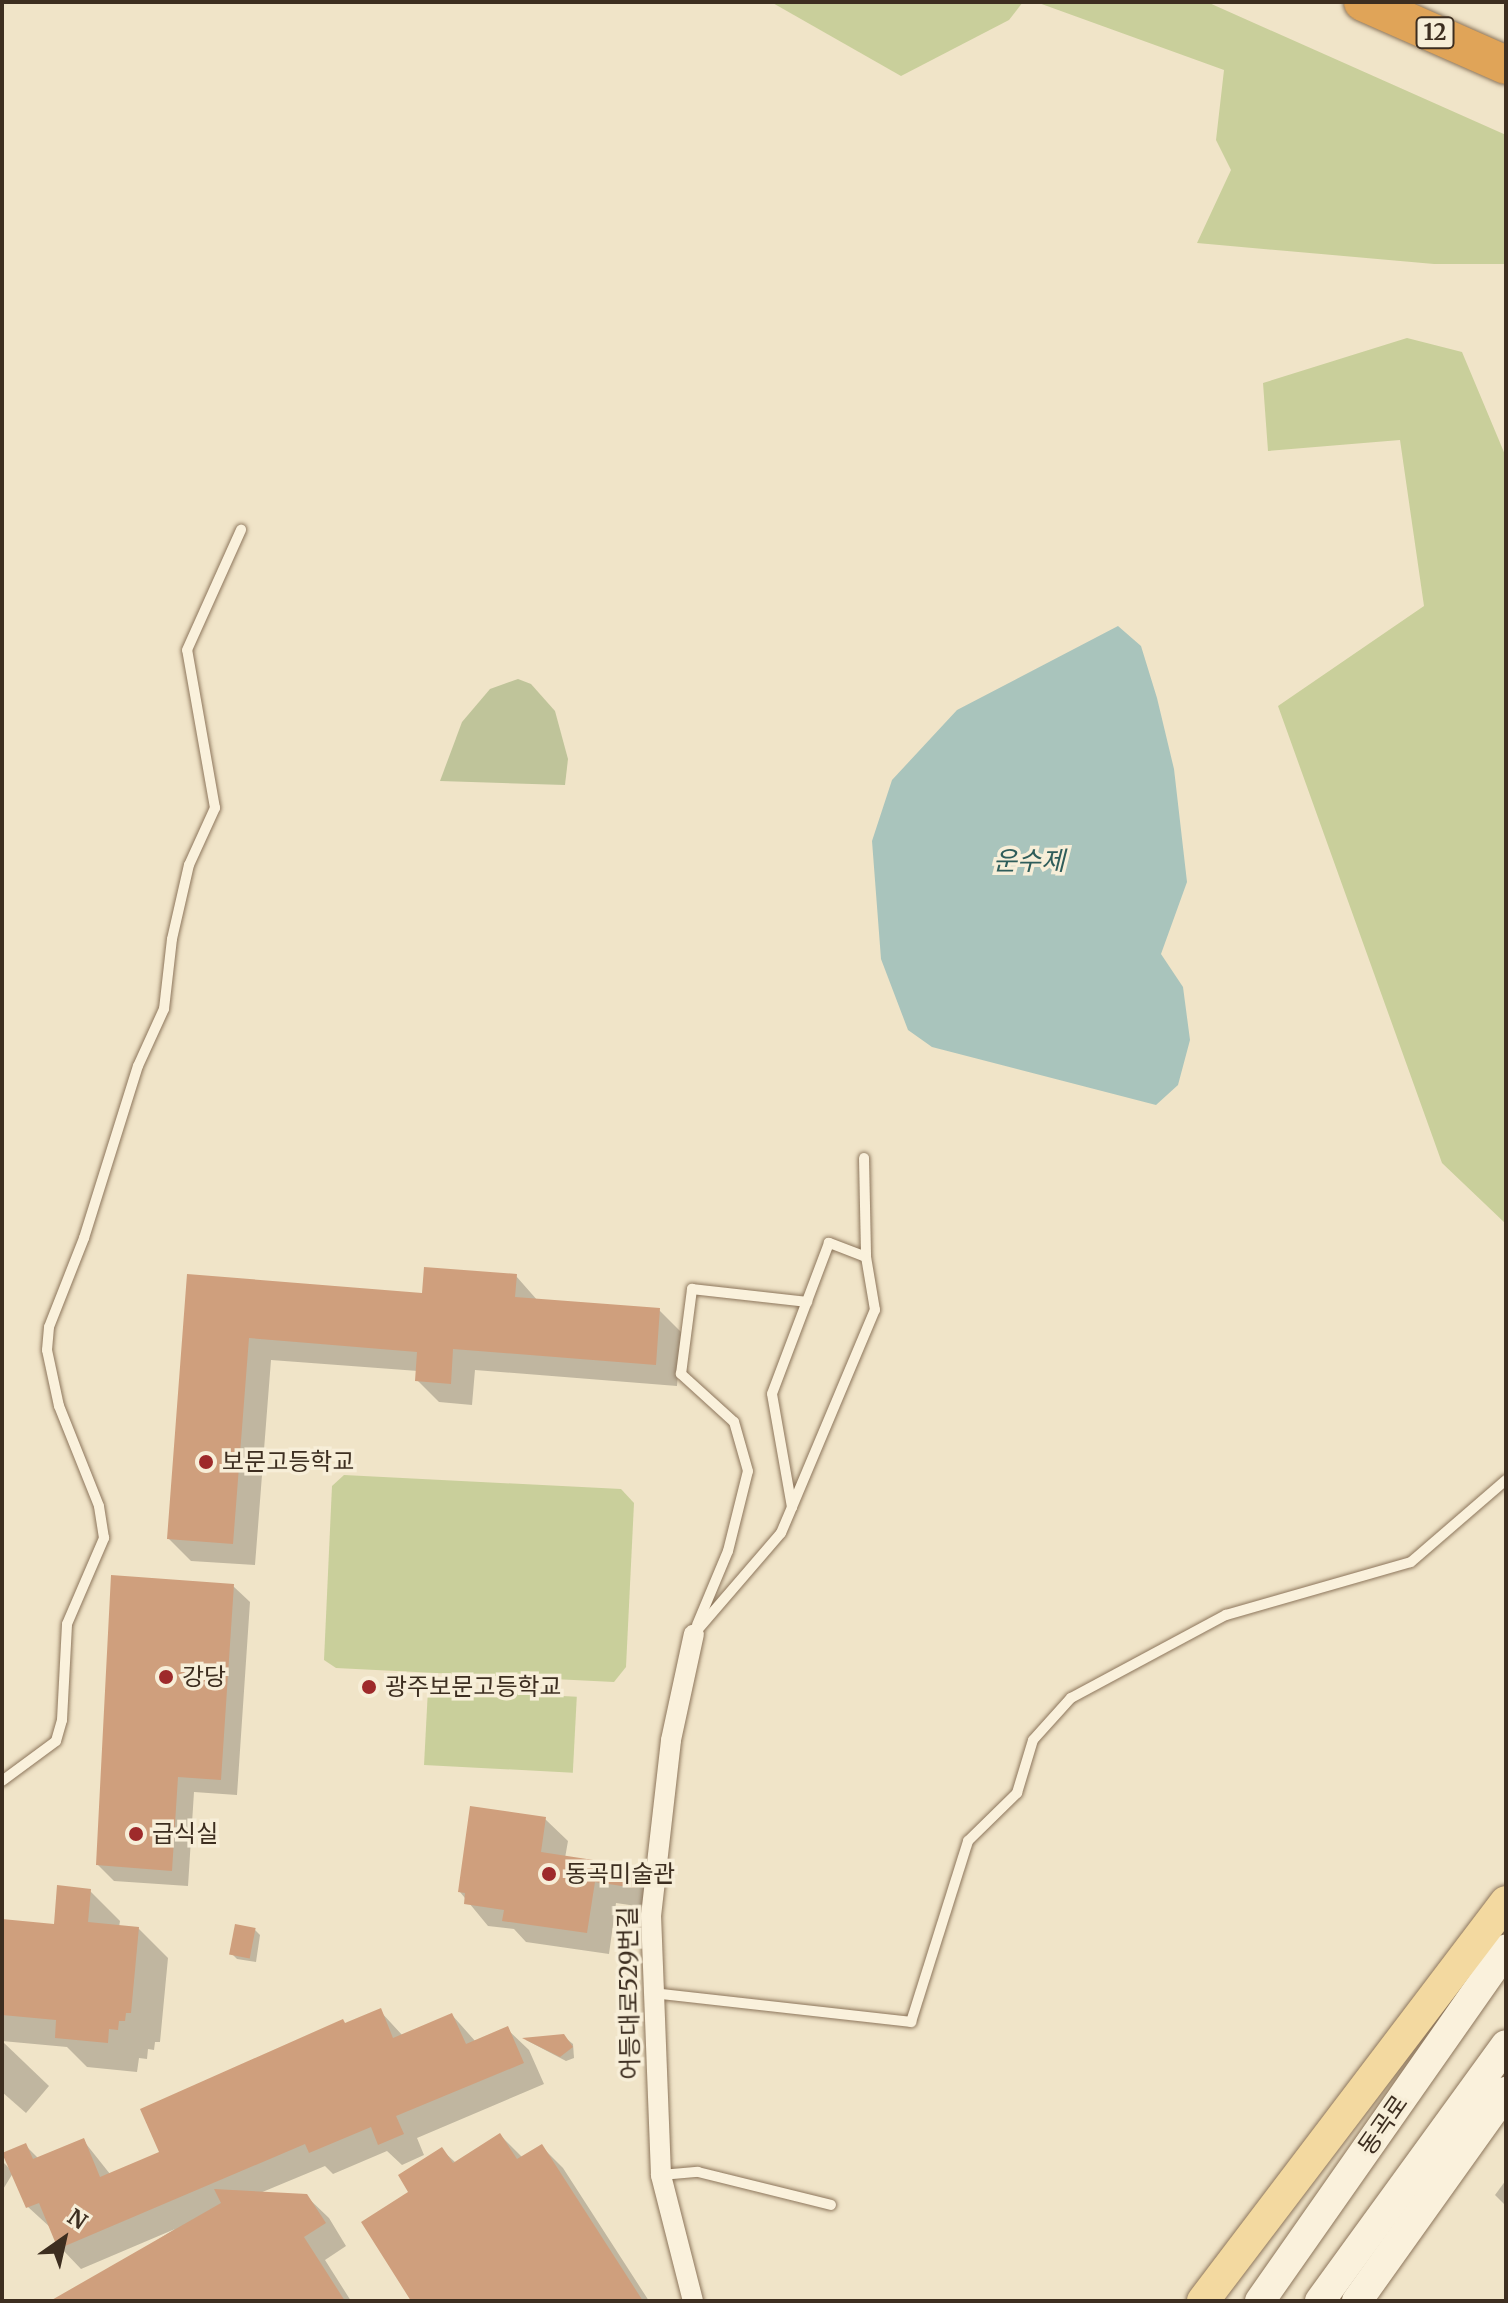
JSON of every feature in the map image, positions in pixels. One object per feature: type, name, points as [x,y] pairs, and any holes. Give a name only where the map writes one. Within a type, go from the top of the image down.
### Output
[{"type":"highway","name":"12","points":[[1363,2],[1506,65]]},
{"type":"main road","points":[[1203,2301],[1506,1902]]},
{"type":"main road","name":"동곡로","points":[[1260,2301],[1506,1950]]},
{"type":"main road","points":[[1320,2301],[1506,2045]]},
{"type":"main road","points":[[1357,2301],[1506,2092]]},
{"type":"street","name":"어등대로529번길","points":[[693,2301],[661,2175],[653,1993],[653,1902],[671,1740],[694,1634]]},
{"type":"lane","points":[[2,1781],[56,1741],[62,1720],[67,1624],[104,1538],[99,1506],[59,1406],[47,1350],[49,1327],[84,1238],[138,1066],[164,1009],[172,939],[189,865],[215,808],[187,650],[241,530]]},
{"type":"lane","points":[[694,1634],[781,1533],[875,1310],[866,1257],[864,1158]]},
{"type":"lane","points":[[792,1507],[772,1394],[829,1243],[866,1257]]},
{"type":"lane","points":[[694,1634],[728,1551],[748,1471],[734,1422],[681,1374],[692,1289],[807,1302]]},
{"type":"lane","points":[[653,1993],[911,2022],[968,1841],[1017,1793],[1033,1740],[1071,1698],[1226,1615],[1411,1562],[1506,1480]]},
{"type":"lane","points":[[661,2175],[698,2172],[831,2205]]},
{"type":"green space","points":[[771,2],[1023,2],[1009,20],[901,76]]},
{"type":"green space","points":[[1036,2],[1207,2],[1506,135],[1506,264],[1434,264],[1197,243],[1231,170],[1216,140],[1224,70]]},
{"type":"green space","points":[[1407,338],[1462,352],[1506,457],[1506,1224],[1442,1163],[1278,706],[1424,606],[1400,440],[1268,451],[1263,383]]},
{"type":"green space","points":[[518,679],[531,684],[555,711],[568,759],[565,785],[440,781],[462,722],[490,689]]},
{"type":"green space","points":[[344,1475],[621,1489],[634,1503],[626,1667],[614,1682],[336,1668],[324,1660],[332,1486]]},
{"type":"green space","points":[[428,1689],[577,1697],[573,1773],[424,1765]]},
{"type":"water","name":"운수제","points":[[1118,626],[1141,646],[1157,698],[1174,769],[1187,882],[1161,954],[1183,987],[1190,1040],[1178,1085],[1156,1105],[932,1047],[908,1030],[881,959],[872,841],[892,780],[957,710]]},
{"type":"building","name":"보문고등학교","points":[[424,1267],[517,1274],[515,1297],[660,1308],[656,1365],[453,1349],[451,1384],[415,1381],[417,1352],[249,1338],[233,1544],[167,1539],[187,1274],[422,1293]]},
{"type":"building","name":"강당","points":[[111,1575],[234,1584],[221,1780],[178,1777],[172,1871],[96,1865]]},
{"type":"building","name":"동곡미술관","points":[[470,1806],[546,1817],[541,1852],[639,1867],[635,1888],[595,1882],[587,1933],[502,1921],[504,1910],[464,1904],[465,1893],[458,1892]]},
{"type":"building","points":[[57,1885],[91,1889],[88,1922],[139,1927],[131,2013],[126,2013],[125,2021],[119,2021],[118,2030],[109,2029],[108,2043],[55,2038],[56,2020],[2,2015],[2,1919],[54,1924]]},
{"type":"building","points":[[235,1924],[256,1928],[250,1958],[229,1954]]},
{"type":"building","points":[[381,2008],[393,2038],[452,2013],[466,2044],[508,2026],[524,2063],[396,2116],[404,2134],[378,2145],[371,2127],[309,2153],[305,2144],[58,2249],[39,2203],[26,2208],[2,2153],[26,2143],[33,2159],[84,2138],[100,2177],[159,2152],[140,2109],[343,2019],[345,2023]]},
{"type":"building","points":[[564,2034],[573,2047],[560,2057],[522,2038]]},
{"type":"building","points":[[500,2133],[517,2159],[542,2144],[643,2301],[411,2301],[361,2222],[408,2192],[398,2175],[442,2147],[453,2163]]},
{"type":"building","points":[[214,2189],[307,2194],[326,2223],[304,2237],[345,2301],[50,2301],[221,2203]]},
{"type":"place","name":"보문고등학교","points":[[206,1462]]},
{"type":"place","name":"강당","points":[[166,1677]]},
{"type":"place","name":"광주보문고등학교","points":[[369,1687]]},
{"type":"place","name":"급식실","points":[[136,1834]]},
{"type":"place","name":"동곡미술관","points":[[549,1874]]}]
